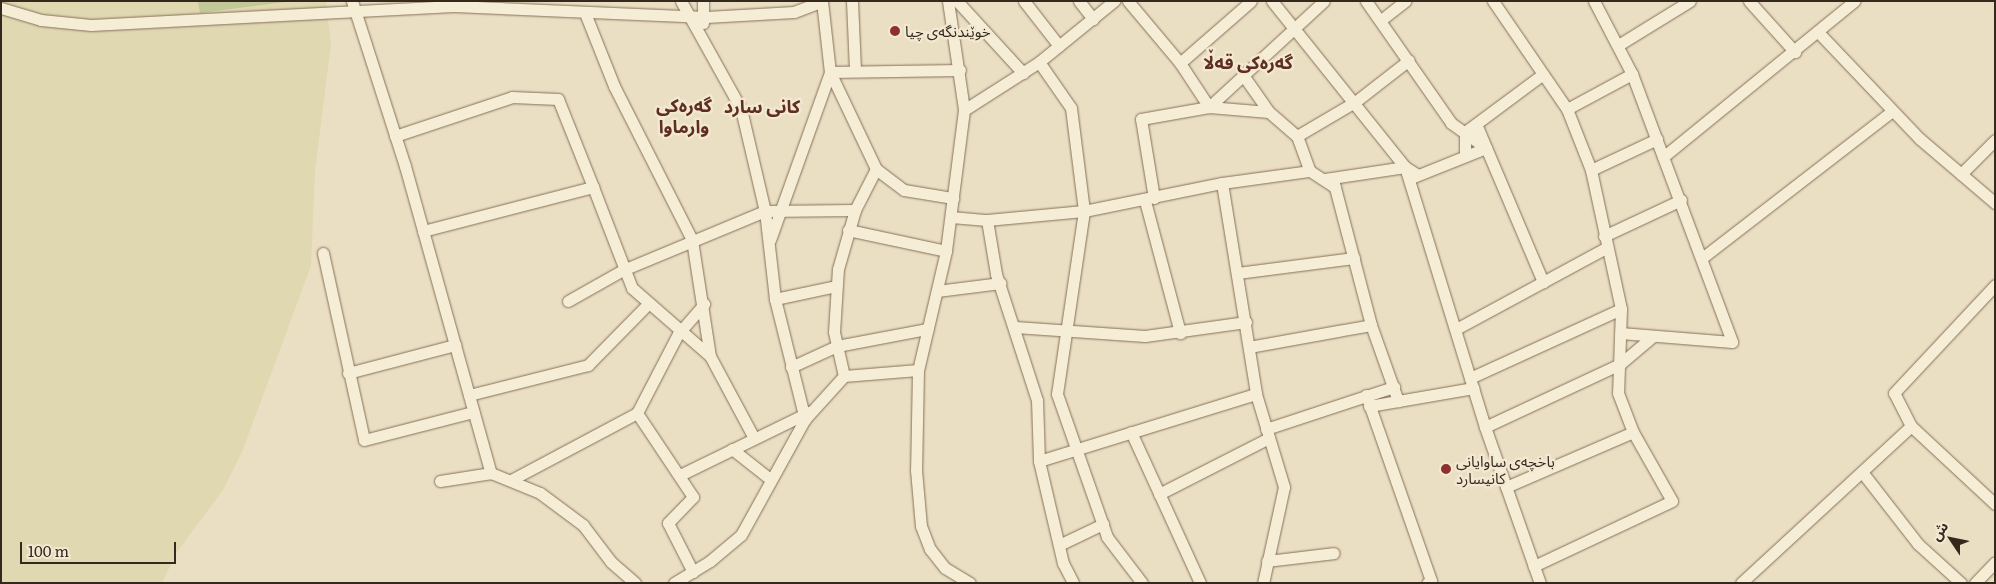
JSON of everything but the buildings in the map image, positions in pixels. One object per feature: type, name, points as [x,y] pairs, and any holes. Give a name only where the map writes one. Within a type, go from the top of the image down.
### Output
[{"type":"street","points":[[681,1],[688,17],[741,109],[765,210],[775,299],[790,367],[807,414]]},
{"type":"street","points":[[698,33],[706,17],[704,1]]},
{"type":"street","points":[[1,8],[57,23],[90,25],[353,6],[454,4],[585,13],[706,17],[793,7],[822,1],[830,72],[876,169],[904,190],[953,198]]},
{"type":"street","points":[[852,1],[855,69]]},
{"type":"street","points":[[948,1],[960,70],[964,110],[946,251],[918,370],[916,470],[921,526],[937,560],[970,583]]},
{"type":"street","points":[[957,1],[1023,74]]},
{"type":"street","points":[[1024,1],[1059,46]]},
{"type":"street","points":[[1079,1],[1093,19]]},
{"type":"street","points":[[964,110],[1023,74],[1114,1]]},
{"type":"street","points":[[1128,1],[1180,63],[1210,107]]},
{"type":"street","points":[[1180,63],[1251,1]]},
{"type":"street","points":[[1272,1],[1414,177],[1485,427],[1540,583]]},
{"type":"street","points":[[1210,107],[1293,26],[1324,1]]},
{"type":"street","points":[[1366,1],[1410,60],[1451,123],[1486,148]]},
{"type":"street","points":[[1381,20],[1405,1]]},
{"type":"street","points":[[1493,1],[1568,109],[1591,170],[1605,242],[1621,309],[1618,393],[1633,432],[1672,501],[1534,566]]},
{"type":"street","points":[[1594,1],[1620,44],[1681,200],[1732,342],[1620,333]]},
{"type":"street","points":[[1620,44],[1690,1]]},
{"type":"street","points":[[1749,1],[1795,52]]},
{"type":"street","points":[[1664,157],[1795,52],[1854,1]]},
{"type":"street","points":[[353,6],[395,136],[491,473]]},
{"type":"street","points":[[585,13],[614,86],[692,240],[704,304],[710,356]]},
{"type":"street","points":[[1818,32],[1892,111],[1995,203]]},
{"type":"street","points":[[1297,136],[1354,102],[1410,60]]},
{"type":"street","points":[[1039,62],[1071,108],[1084,211],[1063,331],[1057,394],[1107,537],[1142,583]]},
{"type":"street","points":[[830,72],[855,69],[960,70]]},
{"type":"street","points":[[769,245],[830,72]]},
{"type":"street","points":[[1465,132],[1543,74]]},
{"type":"street","points":[[1568,109],[1632,74]]},
{"type":"street","points":[[1244,75],[1268,112],[1297,136],[1310,171]]},
{"type":"street","points":[[395,136],[512,97],[558,99],[623,270],[647,305],[682,330],[710,356],[754,438]]},
{"type":"street","points":[[1180,333],[1150,200],[1141,119],[1210,107],[1268,112]]},
{"type":"street","points":[[1702,258],[1892,111]]},
{"type":"street","points":[[1476,124],[1543,282]]},
{"type":"street","points":[[1465,132],[1465,156]]},
{"type":"street","points":[[1591,170],[1657,139]]},
{"type":"street","points":[[1961,174],[1995,140]]},
{"type":"street","points":[[1414,177],[1486,148]]},
{"type":"street","points":[[951,217],[987,220],[1084,211],[1150,200],[1222,183],[1310,171],[1330,181],[1405,167]]},
{"type":"street","points":[[844,376],[837,346],[836,286],[848,230],[855,210],[876,169]]},
{"type":"street","points":[[1330,181],[1354,258],[1371,325],[1398,401]]},
{"type":"street","points":[[1222,183],[1246,322],[1256,394],[1284,487],[1263,583]]},
{"type":"street","points":[[423,231],[593,187]]},
{"type":"street","points":[[1456,329],[1543,282],[1605,242],[1681,200]]},
{"type":"street","points":[[568,301],[623,270],[765,210],[782,208],[855,210]]},
{"type":"street","points":[[987,220],[1000,284],[1037,400],[1039,461],[1059,545],[1073,583]]},
{"type":"street","points":[[848,230],[946,251]]},
{"type":"street","points":[[323,253],[364,440],[473,412]]},
{"type":"street","points":[[1238,273],[1354,258]]},
{"type":"street","points":[[937,291],[1000,284]]},
{"type":"street","points":[[775,299],[836,286]]},
{"type":"street","points":[[1994,502],[1911,426],[1894,393],[1995,286]]},
{"type":"street","points":[[511,480],[637,413],[682,330],[704,304]]},
{"type":"street","points":[[469,395],[588,364],[647,305]]},
{"type":"street","points":[[1368,400],[1398,401],[1472,383],[1621,309]]},
{"type":"street","points":[[1015,328],[1145,336],[1180,333],[1246,322]]},
{"type":"street","points":[[1249,347],[1371,325]]},
{"type":"street","points":[[790,367],[837,346],[927,329]]},
{"type":"street","points":[[1485,427],[1620,364],[1653,336]]},
{"type":"street","points":[[348,373],[455,345]]},
{"type":"street","points":[[674,583],[693,572],[741,535],[807,414],[844,376],[918,370]]},
{"type":"street","points":[[1159,494],[1268,434],[1368,400],[1394,387]]},
{"type":"street","points":[[1037,400],[1057,394]]},
{"type":"street","points":[[1039,461],[1076,448],[1256,394]]},
{"type":"street","points":[[1368,400],[1431,581],[1427,583]]},
{"type":"street","points":[[637,413],[693,496],[668,523],[693,572]]},
{"type":"street","points":[[680,475],[807,414]]},
{"type":"street","points":[[1741,583],[1911,426]]},
{"type":"street","points":[[1130,432],[1200,583]]},
{"type":"street","points":[[1506,487],[1633,432]]},
{"type":"street","points":[[732,449],[770,479]]},
{"type":"street","points":[[1862,472],[1918,544],[1961,583]]},
{"type":"street","points":[[440,481],[491,473],[511,480],[564,509],[634,583]]},
{"type":"street","points":[[1059,545],[1103,524]]},
{"type":"street","points":[[1267,561],[1334,553]]},
{"type":"street","points":[[1975,583],[1995,562]]},
{"type":"shaded area","points":[[1,1],[326,1],[331,44],[315,171],[311,266],[242,452],[223,490],[177,552],[162,583],[1,583]]},
{"type":"green space","points":[[198,1],[293,1],[200,13]]},
{"type":"place","name":"خوێندنگەی چیا","points":[[895,31]]},
{"type":"place","name":"باخچەی ساوایانی کانیسارد","points":[[1446,469]]},
{"type":"district","name":"گەرەکی قەڵا","points":[[1248,62]]},
{"type":"district","name":"کانی سارد","points":[[762,106]]},
{"type":"district","name":"گەرەکی وارماوا","points":[[684,116]]}]
